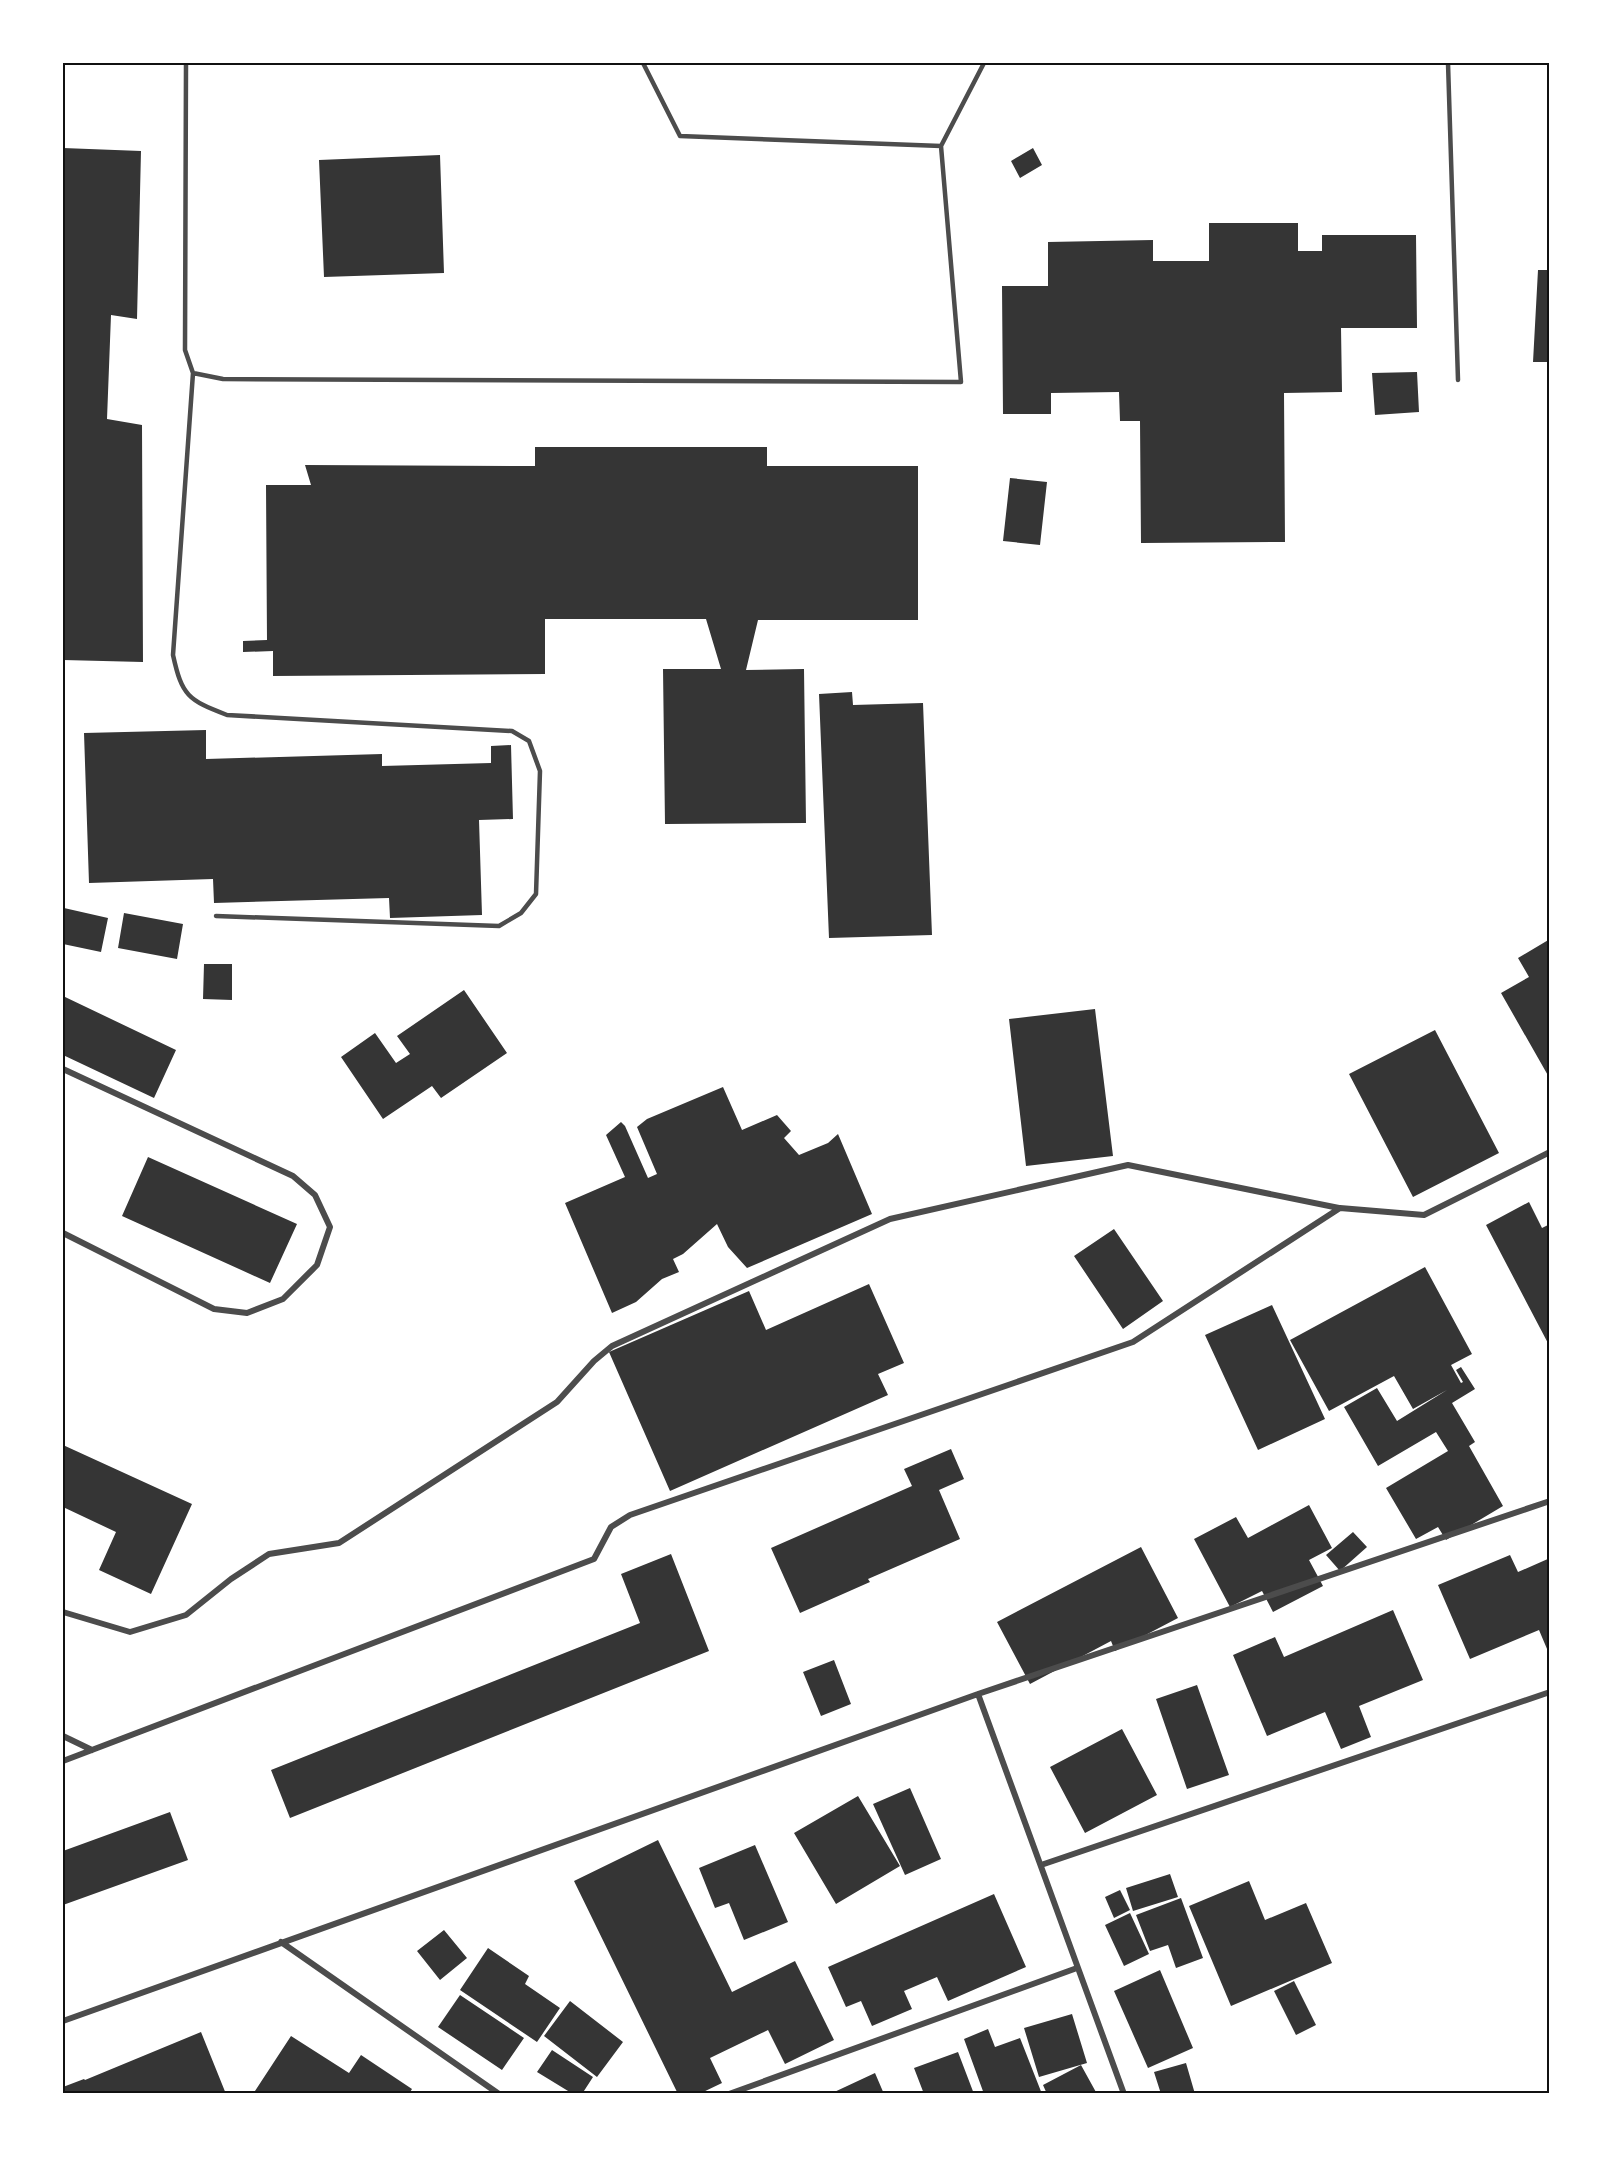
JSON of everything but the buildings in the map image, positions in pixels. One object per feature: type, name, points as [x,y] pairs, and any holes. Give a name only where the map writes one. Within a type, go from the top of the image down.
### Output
[{"type":"street","points":[[63,1069],[293,1176],[315,1196],[330,1227],[317,1264],[283,1299],[247,1313],[214,1309],[63,1233]]},
{"type":"street","points":[[63,1612],[130,1632],[186,1615],[231,1579],[269,1554],[339,1544],[557,1402],[594,1361],[612,1346],[890,1219],[1128,1165],[1340,1208],[1424,1215],[1550,1152]]},
{"type":"street","points":[[63,1761],[594,1560],[611,1527],[630,1515],[1133,1342],[1340,1208]]},
{"type":"street","points":[[63,2021],[978,1694],[1550,1501]]},
{"type":"street","points":[[1041,1865],[1550,1692]]},
{"type":"street","points":[[978,1694],[1124,2094]]},
{"type":"street","points":[[63,1736],[92,1750]]},
{"type":"street","points":[[281,1942],[500,2094]]},
{"type":"street","points":[[729,2094],[1077,1968]]},
{"type":"lane","points":[[186,63],[185,350],[194,373],[173,655],[179,682],[197,703],[227,715],[512,731],[529,741],[540,771],[536,894],[521,913],[499,926],[216,916]]},
{"type":"lane","points":[[644,63],[680,136],[941,146]]},
{"type":"lane","points":[[194,373],[223,379],[961,382],[941,146],[984,63]]},
{"type":"lane","points":[[1448,63],[1458,380]]}]
